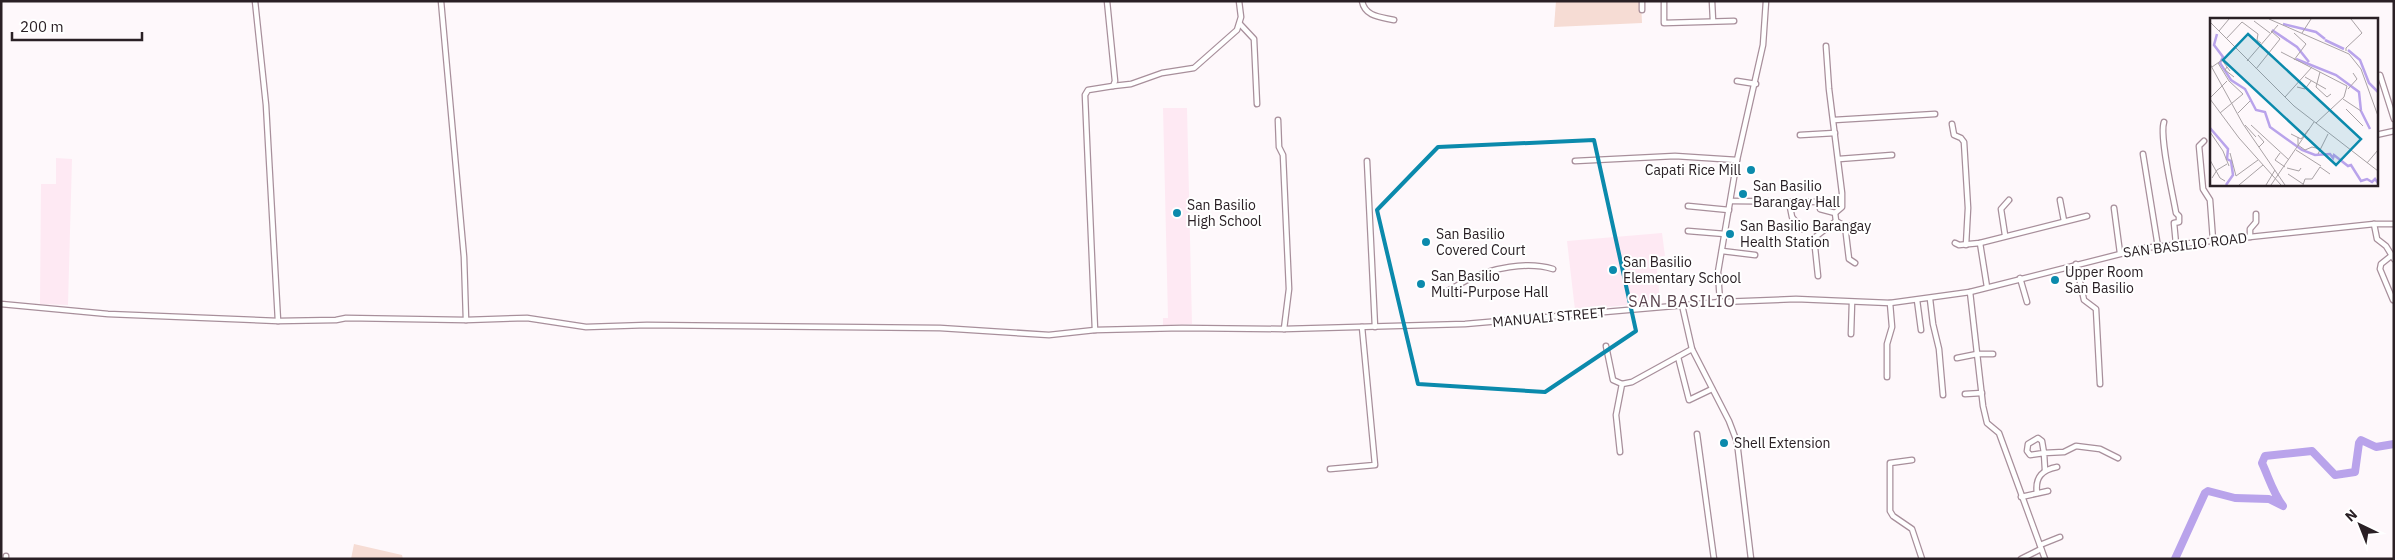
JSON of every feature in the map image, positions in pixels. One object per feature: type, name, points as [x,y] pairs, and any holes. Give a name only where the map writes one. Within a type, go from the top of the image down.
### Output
[{"type":"street","points":[[255,1],[266,106],[278,321]]},
{"type":"street","points":[[442,1],[464,257],[466,320]]},
{"type":"street","points":[[1107,1],[1115,76],[1113,86]]},
{"type":"street","points":[[1096,330],[1085,95],[1088,90],[1140,82],[1162,73],[1190,70],[1231,37],[1240,24],[1239,1]]},
{"type":"street","points":[[1362,1],[1367,11],[1373,16],[1394,20]]},
{"type":"street","points":[[1642,1],[1642,10]]},
{"type":"street","points":[[1664,1],[1664,23],[1734,21]]},
{"type":"street","points":[[1712,1],[1713,21]]},
{"type":"street","points":[[1720,302],[1717,279],[1737,160],[1756,84],[1764,36],[1766,1]]},
{"type":"street","points":[[1240,24],[1254,39],[1257,104]]},
{"type":"street","points":[[1826,46],[1842,203],[1840,209],[1835,213]]},
{"type":"street","points":[[2380,75],[2394,119]]},
{"type":"street","points":[[1737,81],[1756,84]]},
{"type":"street","points":[[1834,120],[1935,114]]},
{"type":"street","points":[[1278,120],[1280,147],[1283,155],[1288,290],[1284,329]]},
{"type":"street","points":[[2164,122],[2162,128],[2176,213],[2179,216],[2178,222],[2174,224],[2176,244]]},
{"type":"street","points":[[1952,124],[1954,135],[1961,138],[1964,142],[1968,200],[1966,245]]},
{"type":"street","points":[[2378,135],[2394,131]]},
{"type":"street","points":[[1800,134],[1835,133]]},
{"type":"street","points":[[2204,141],[2199,146],[2203,189],[2210,200],[2213,240]]},
{"type":"street","points":[[2143,154],[2158,247]]},
{"type":"street","points":[[1839,159],[1892,155]]},
{"type":"street","points":[[1575,161],[1675,156],[1737,160]]},
{"type":"street","points":[[1367,161],[1374,327]]},
{"type":"street","points":[[2005,235],[2001,209],[2009,200]]},
{"type":"street","points":[[2060,200],[2064,221]]},
{"type":"street","points":[[1731,201],[1830,202]]},
{"type":"street","points":[[1789,202],[1792,217],[1802,229]]},
{"type":"street","points":[[1820,202],[1821,210],[1835,213]]},
{"type":"street","points":[[1688,206],[1729,210]]},
{"type":"street","points":[[2114,208],[2120,253]]},
{"type":"street","points":[[1835,213],[1836,222]]},
{"type":"street","points":[[2250,237],[2250,228],[2256,222],[2256,214]]},
{"type":"street","points":[[1955,243],[1959,245],[1980,243],[2005,235],[2087,216]]},
{"type":"street","points":[[1836,222],[1845,226],[1857,225]]},
{"type":"street","points":[[1818,276],[1814,238],[1836,222]]},
{"type":"street","points":[[2374,224],[2377,239],[2386,246],[2393,258],[2381,264],[2380,269],[2393,300]]},
{"type":"street","name":"SAN BASILIO ROAD","points":[[1682,305],[1796,299],[1890,303],[1918,300],[1970,292],[2120,253],[2176,244],[2374,224],[2394,224]]},
{"type":"street","points":[[1845,226],[1849,259],[1855,263]]},
{"type":"street","points":[[1688,231],[1725,234]]},
{"type":"street","points":[[1980,243],[1987,287]]},
{"type":"street","points":[[1722,251],[1756,255]]},
{"type":"street","points":[[2076,264],[2084,300],[2096,309],[2100,384]]},
{"type":"street","points":[[1443,292],[1488,273],[1520,265],[1540,265],[1554,269]]},
{"type":"street","points":[[2020,278],[2027,302]]},
{"type":"street","points":[[1970,292],[1987,423],[1999,433],[2045,559]]},
{"type":"street","points":[[1930,298],[1933,324],[1939,349],[1943,395]]},
{"type":"street","points":[[1918,300],[1921,330]]},
{"type":"street","points":[[1851,334],[1852,302]]},
{"type":"street","points":[[1887,376],[1887,344],[1892,327],[1890,303]]},
{"type":"street","name":"MANUALI STREET","points":[[1,304],[108,314],[278,321],[336,320],[346,318],[466,320],[527,318],[586,327],[647,325],[940,328],[1049,335],[1096,330],[1182,328],[1284,329],[1446,325],[1682,305]]},
{"type":"street","points":[[1682,305],[1692,349],[1729,421],[1736,442],[1751,559]]},
{"type":"street","points":[[1330,468],[1375,465],[1362,327]]},
{"type":"street","points":[[1606,346],[1613,380],[1622,384],[1632,382],[1692,349]]},
{"type":"street","points":[[1957,358],[1977,354],[1993,354]]},
{"type":"street","points":[[1678,357],[1678,366],[1689,400],[1712,389]]},
{"type":"street","points":[[1620,452],[1616,415],[1622,384]]},
{"type":"street","points":[[1965,394],[1982,393]]},
{"type":"street","points":[[1697,434],[1714,559]]},
{"type":"street","points":[[2045,470],[2044,452],[2040,439],[2030,442],[2027,446],[2030,455],[2044,452],[2064,452],[2076,446],[2100,449],[2118,458]]},
{"type":"street","points":[[1912,460],[1890,462],[1889,504],[1893,516],[1912,529],[1922,559]]},
{"type":"street","points":[[2037,494],[2037,479],[2045,470],[2057,467]]},
{"type":"street","points":[[2021,497],[2048,491]]},
{"type":"street","points":[[2021,559],[2060,537]]},
{"type":"highlighted area","points":[[1594,140],[1636,331],[1545,392],[1418,384],[1377,210],[1438,147]]},
{"type":"shaded area","points":[[1556,1],[1641,1],[1642,23],[1554,27]]},
{"type":"shaded area","name":"San Basilio High School","points":[[1163,108],[1187,108],[1192,324],[1163,325],[1163,318],[1168,318]]},
{"type":"shaded area","points":[[56,158],[72,159],[68,305],[40,304],[41,184],[56,184]]},
{"type":"shaded area","name":"San Basilio Elementary School","points":[[1662,233],[1665,256],[1656,257],[1660,302],[1575,310],[1567,241]]},
{"type":"shaded area","points":[[354,544],[402,555],[403,559],[351,559]]},
{"type":"waterway","points":[[2175,559],[2205,493],[2208,491],[2235,498],[2269,499],[2283,506],[2274,491],[2262,463],[2265,456],[2312,451],[2335,475],[2355,472],[2361,440],[2376,447],[2394,444]]},
{"type":"place","name":"Capati Rice Mill","points":[[1751,170]]},
{"type":"place","name":"San Basilio Barangay Hall","points":[[1743,194]]},
{"type":"place","name":"San Basilio High School","points":[[1177,213]]},
{"type":"place","name":"San Basilio Barangay Health Station","points":[[1730,234]]},
{"type":"place","name":"San Basilio Covered Court","points":[[1426,242]]},
{"type":"place","name":"San Basilio Elementary School","points":[[1613,270]]},
{"type":"place","name":"Upper Room San Basilio","points":[[2055,280]]},
{"type":"place","name":"San Basilio Multi-Purpose Hall","points":[[1421,284]]},
{"type":"place","name":"Shell Extension","points":[[1724,443]]},
{"type":"district","name":"SAN BASILIO","points":[[1682,301]]}]
